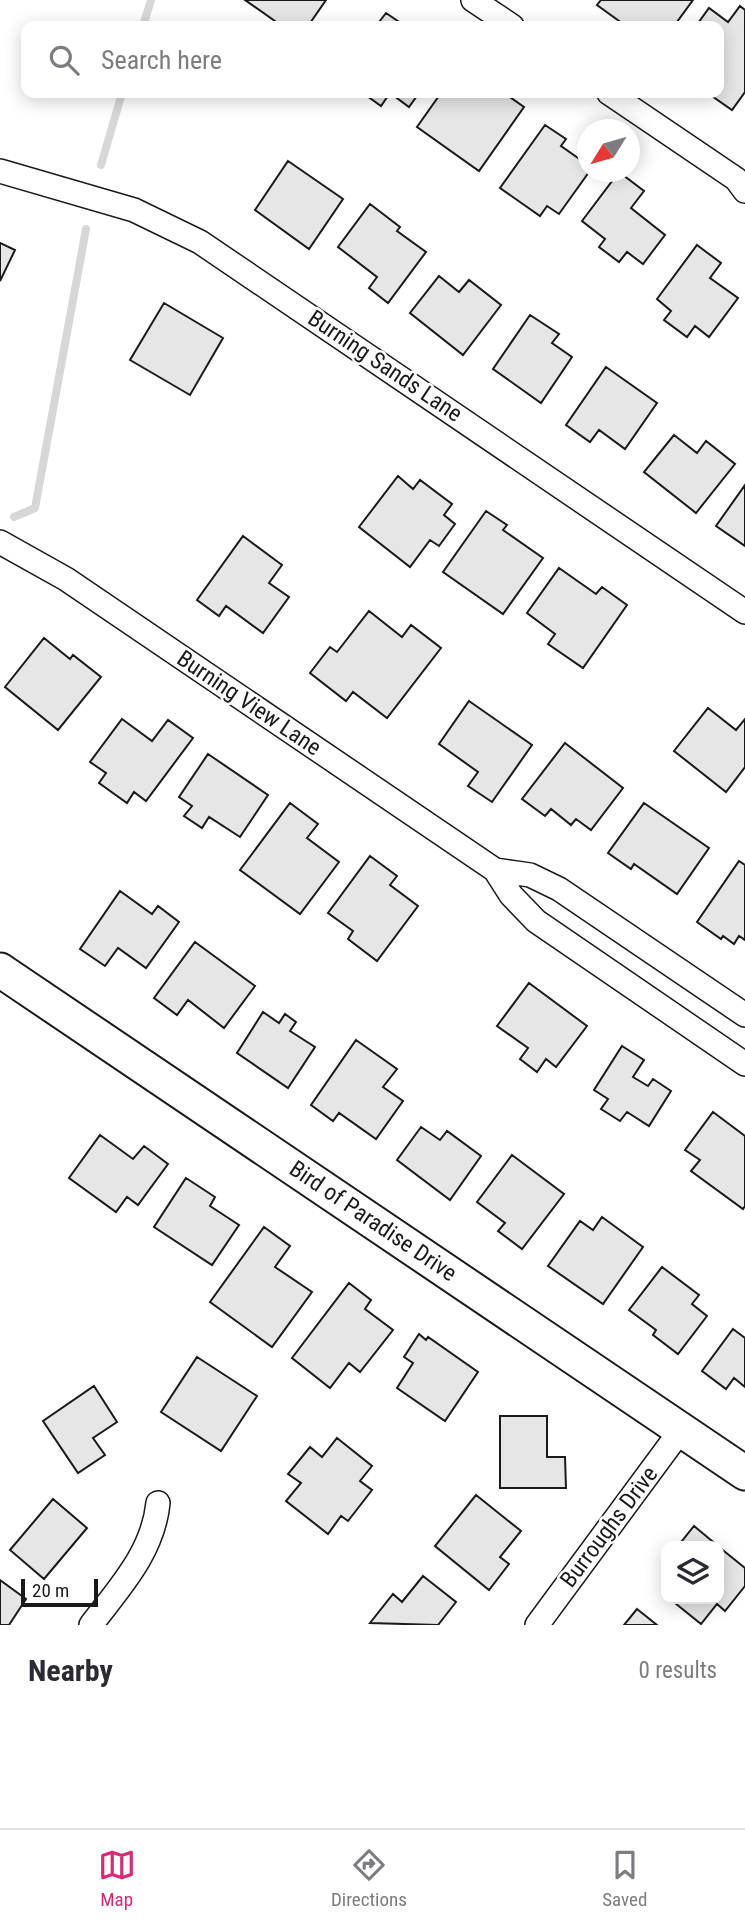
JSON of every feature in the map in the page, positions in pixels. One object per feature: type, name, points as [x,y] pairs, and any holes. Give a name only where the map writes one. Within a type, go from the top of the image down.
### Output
[{"type":"street","points":[[473,0],[504,21]]},
{"type":"street","points":[[616,98],[742,184]]},
{"type":"street","name":"Burning Sands Lane","points":[[0,171],[134,210],[226,257],[745,612]]},
{"type":"street","name":"Burning View Lane","points":[[0,542],[66,579],[495,870],[511,895],[536,921],[745,1064]]},
{"type":"street","name":"Burning View Lane","points":[[495,870],[530,875],[559,888],[745,1015]]},
{"type":"street","name":"Bird of Paradise Drive","points":[[0,970],[745,1473]]},
{"type":"street","name":"Burroughs Drive","points":[[537,1625],[681,1430]]},
{"type":"street","points":[[91,1625],[141,1557],[153,1531],[158,1503]]},
{"type":"building","points":[[245,0],[326,0],[311,21],[275,21]]},
{"type":"building","points":[[601,0],[693,0],[678,21],[619,21],[597,5]]},
{"type":"building","points":[[740,6],[745,10],[745,92],[732,110],[715,98],[724,98],[724,21],[700,21],[709,8],[728,22]]},
{"type":"building","points":[[386,13],[398,21],[380,21]]},
{"type":"building","points":[[370,98],[387,98],[381,106]]},
{"type":"building","points":[[397,98],[415,98],[409,107]]},
{"type":"building","points":[[437,98],[511,98],[524,107],[479,171],[417,127]]},
{"type":"building","points":[[545,125],[566,139],[561,146],[577,157],[577,182],[582,182],[559,214],[547,206],[540,216],[500,188]]},
{"type":"building","points":[[288,161],[343,199],[309,249],[255,210]]},
{"type":"building","points":[[611,182],[632,182],[644,191],[631,208],[665,235],[643,264],[627,252],[619,262],[599,247],[605,239],[582,221]]},
{"type":"building","points":[[370,204],[400,227],[397,231],[426,252],[388,303],[369,288],[377,277],[338,247]]},
{"type":"building","points":[[0,243],[15,250],[0,281]]},
{"type":"building","points":[[697,245],[721,263],[710,278],[738,298],[709,337],[695,326],[687,337],[664,320],[671,311],[657,299]]},
{"type":"building","points":[[439,276],[459,292],[469,280],[501,305],[463,355],[410,313]]},
{"type":"building","points":[[164,303],[223,338],[190,395],[130,360]]},
{"type":"building","points":[[530,315],[559,334],[552,343],[572,357],[541,403],[493,369]]},
{"type":"building","points":[[606,367],[657,403],[625,449],[599,430],[590,442],[566,425]]},
{"type":"building","points":[[674,435],[697,453],[706,441],[735,464],[696,513],[644,472]]},
{"type":"building","points":[[398,476],[413,489],[420,480],[452,504],[444,515],[455,524],[439,546],[430,540],[410,567],[359,527]]},
{"type":"building","points":[[745,485],[745,546],[716,526]]},
{"type":"building","points":[[486,511],[507,525],[503,530],[543,558],[503,614],[443,572]]},
{"type":"building","points":[[243,536],[282,565],[269,583],[289,597],[263,633],[226,606],[219,616],[197,600]]},
{"type":"building","points":[[559,568],[596,594],[602,587],[627,605],[583,668],[548,644],[555,634],[527,613]]},
{"type":"building","points":[[369,611],[402,637],[411,625],[441,648],[387,718],[353,692],[346,701],[310,673],[330,647],[337,652]]},
{"type":"building","points":[[44,638],[70,659],[73,655],[101,677],[58,730],[5,687]]},
{"type":"building","points":[[469,701],[532,745],[492,802],[468,786],[478,772],[439,744]]},
{"type":"building","points":[[708,708],[736,730],[745,719],[745,767],[726,792],[674,751]]},
{"type":"building","points":[[122,719],[152,741],[168,720],[193,738],[146,801],[134,792],[127,803],[99,783],[106,773],[90,762]]},
{"type":"building","points":[[565,743],[623,788],[591,830],[576,819],[571,825],[551,809],[545,816],[522,799]]},
{"type":"building","points":[[208,754],[268,795],[240,837],[209,817],[202,828],[184,816],[192,806],[179,797]]},
{"type":"building","points":[[290,803],[318,824],[307,838],[339,862],[300,914],[240,870]]},
{"type":"building","points":[[644,803],[709,848],[677,894],[634,864],[631,869],[608,853]]},
{"type":"building","points":[[370,856],[397,876],[390,885],[418,906],[377,961],[348,939],[353,931],[328,913]]},
{"type":"building","points":[[739,861],[745,865],[745,940],[739,936],[734,944],[723,936],[721,939],[697,922]]},
{"type":"building","points":[[120,891],[152,914],[158,906],[179,922],[146,968],[118,948],[105,966],[80,949]]},
{"type":"building","points":[[195,942],[255,986],[224,1028],[188,1000],[177,1015],[154,998]]},
{"type":"building","points":[[529,983],[587,1026],[556,1067],[546,1059],[537,1072],[520,1059],[528,1048],[497,1026]]},
{"type":"building","points":[[263,1012],[279,1023],[285,1014],[296,1022],[290,1031],[315,1047],[288,1088],[237,1053]]},
{"type":"building","points":[[356,1040],[397,1069],[383,1087],[403,1101],[376,1139],[339,1113],[333,1121],[311,1105]]},
{"type":"building","points":[[622,1046],[644,1060],[633,1077],[648,1086],[653,1079],[671,1091],[649,1126],[627,1112],[620,1121],[601,1109],[608,1099],[594,1090]]},
{"type":"building","points":[[713,1112],[745,1136],[743,1209],[691,1171],[700,1160],[685,1150]]},
{"type":"building","points":[[421,1127],[440,1140],[447,1131],[481,1156],[450,1200],[397,1160]]},
{"type":"building","points":[[100,1135],[133,1159],[144,1146],[168,1164],[138,1205],[127,1197],[116,1212],[69,1178]]},
{"type":"building","points":[[512,1155],[564,1194],[522,1249],[498,1231],[505,1223],[477,1202]]},
{"type":"building","points":[[186,1178],[215,1197],[210,1206],[239,1225],[212,1265],[154,1227]]},
{"type":"building","points":[[602,1217],[643,1247],[603,1304],[548,1266],[580,1221],[593,1230]]},
{"type":"building","points":[[264,1227],[290,1246],[275,1267],[312,1292],[272,1347],[210,1302]]},
{"type":"building","points":[[662,1267],[699,1295],[692,1304],[707,1316],[678,1354],[653,1335],[656,1330],[629,1310]]},
{"type":"building","points":[[349,1283],[371,1300],[365,1309],[393,1330],[360,1372],[349,1363],[330,1388],[292,1358]]},
{"type":"building","points":[[733,1329],[745,1338],[745,1387],[734,1378],[726,1389],[702,1371]]},
{"type":"building","points":[[419,1334],[426,1340],[428,1337],[478,1372],[445,1421],[397,1388],[413,1363],[404,1357]]},
{"type":"building","points":[[197,1357],[257,1396],[221,1451],[161,1412]]},
{"type":"building","points":[[94,1386],[117,1422],[93,1438],[105,1455],[78,1473],[43,1421]]},
{"type":"building","points":[[500,1416],[547,1416],[547,1457],[565,1457],[566,1488],[500,1488]]},
{"type":"building","points":[[337,1438],[372,1466],[360,1481],[372,1490],[348,1521],[341,1516],[328,1534],[286,1501],[301,1483],[288,1474],[310,1447],[322,1457]]},
{"type":"building","points":[[476,1495],[521,1531],[500,1557],[509,1564],[489,1590],[435,1546]]},
{"type":"building","points":[[53,1499],[87,1528],[44,1579],[10,1550]]},
{"type":"building","points":[[694,1526],[712,1541],[682,1541]]},
{"type":"building","points":[[724,1551],[745,1568],[745,1586],[725,1611],[717,1604],[724,1604]]},
{"type":"building","points":[[423,1576],[456,1602],[438,1625],[370,1623],[393,1594],[402,1602]]},
{"type":"building","points":[[0,1580],[26,1599],[9,1625],[0,1625]]},
{"type":"building","points":[[676,1604],[717,1604],[701,1624]]},
{"type":"building","points":[[637,1609],[657,1625],[624,1625]]},
{"type":"waterway","points":[[145,21],[151,0]]},
{"type":"waterway","points":[[101,165],[121,98]]},
{"type":"waterway","points":[[14,517],[35,508],[86,229]]}]
